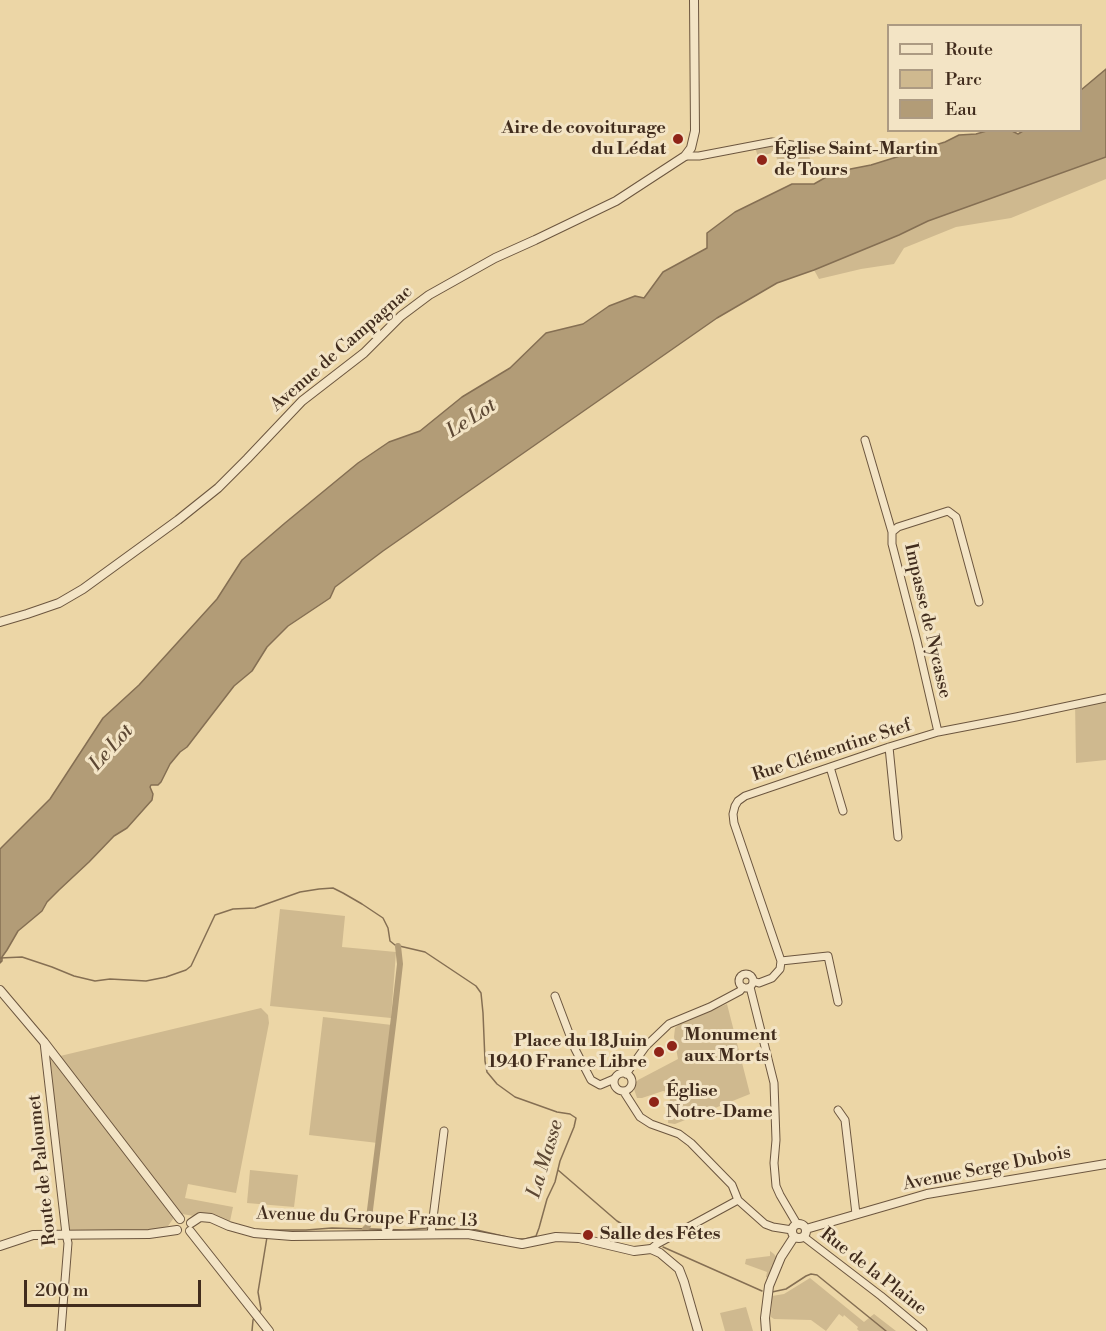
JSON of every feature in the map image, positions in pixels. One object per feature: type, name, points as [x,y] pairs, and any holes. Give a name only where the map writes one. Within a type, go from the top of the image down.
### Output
[{"type":"street","points":[[685,156],[691,148],[694,131],[694,0]]},
{"type":"street","points":[[685,156],[699,156],[772,142],[805,147]]},
{"type":"street","name":"Avenue de Campagnac","points":[[0,622],[58,603],[83,589],[218,488],[302,401],[364,353],[401,316],[429,295],[495,258],[616,201],[685,156]]},
{"type":"street","points":[[865,440],[892,532]]},
{"type":"street","name":"Impasse de Nycasse","points":[[938,732],[892,544],[892,532],[898,527],[948,511],[956,517],[979,602]]},
{"type":"street","name":"Rue Clémentine Stef","points":[[781,961],[734,823],[733,814],[738,801],[746,796],[830,767],[938,732],[1106,698]]},
{"type":"street","points":[[889,747],[898,837]]},
{"type":"street","points":[[830,767],[843,811]]},
{"type":"street","points":[[627,1074],[646,1046],[669,1024],[710,1007],[748,985],[772,978],[780,969],[781,961],[828,956],[838,1002]]},
{"type":"street","points":[[748,985],[774,1083],[776,1186],[799,1231]]},
{"type":"street","points":[[0,990],[44,1042],[180,1219]]},
{"type":"street","points":[[555,996],[575,1049],[591,1080],[600,1085],[623,1073],[627,1074]]},
{"type":"street","name":"Route de Paloumet","points":[[44,1042],[68,1244],[61,1331]]},
{"type":"street","points":[[624,1092],[632,1083],[627,1074]]},
{"type":"street","points":[[614,1079],[616,1089],[624,1092],[640,1117],[651,1124],[679,1134],[691,1143],[732,1185],[738,1200],[765,1224],[799,1231]]},
{"type":"street","points":[[838,1110],[845,1120],[856,1214]]},
{"type":"street","points":[[431,1230],[444,1131]]},
{"type":"street","name":"Avenue Serge Dubois","points":[[799,1231],[927,1194],[1106,1164]]},
{"type":"street","points":[[698,1331],[679,1269],[660,1253],[651,1249],[738,1200]]},
{"type":"street","name":"Avenue du Groupe Franc 13","points":[[190,1227],[200,1217],[211,1218],[254,1233],[292,1236],[431,1230],[522,1244],[556,1238],[579,1238],[634,1251],[651,1249]]},
{"type":"street","points":[[180,1219],[188,1219],[190,1227],[269,1331]]},
{"type":"street","points":[[177,1230],[177,1223],[180,1219]]},
{"type":"street","points":[[0,1246],[33,1235],[149,1234],[177,1230],[183,1234],[190,1227]]},
{"type":"street","points":[[766,1331],[768,1286],[781,1257],[799,1231]]},
{"type":"street","name":"Rue de la Plaine","points":[[799,1231],[923,1331]]},
{"type":"green space","points":[[773,143],[804,151],[811,161],[797,165],[796,161],[779,166],[775,152],[758,157],[755,147]]},
{"type":"green space","points":[[1106,157],[1106,179],[1011,218],[956,227],[904,248],[894,264],[819,279],[814,270],[928,221]]},
{"type":"green space","points":[[1106,695],[1106,760],[1076,763],[1075,701]]},
{"type":"green space","points":[[280,909],[345,916],[342,947],[396,952],[391,1018],[270,1006]]},
{"type":"green space","points":[[727,1004],[750,1094],[675,1124],[668,1123],[670,1098],[667,1092],[637,1098],[633,1086],[638,1080],[678,1059],[674,1037],[675,1028],[680,1023]]},
{"type":"green space","points":[[261,1008],[268,1015],[269,1023],[236,1193],[188,1184],[185,1198],[233,1207],[229,1226],[200,1217],[176,1213],[56,1057]]},
{"type":"green space","points":[[323,1017],[392,1025],[378,1143],[309,1135]]},
{"type":"green space","points":[[50,1058],[173,1214],[173,1219],[168,1226],[147,1231],[69,1230]]},
{"type":"green space","points":[[250,1170],[298,1175],[294,1207],[247,1203]]},
{"type":"green space","points":[[770,1251],[777,1258],[768,1278],[766,1277],[767,1272],[745,1264],[746,1259],[770,1256]]},
{"type":"green space","points":[[810,1278],[864,1322],[874,1314],[896,1331],[859,1331],[858,1327],[844,1315],[843,1317],[839,1314],[826,1331],[811,1320],[771,1317],[772,1296],[784,1294]]},
{"type":"green space","points":[[746,1307],[753,1331],[725,1331],[720,1313]]},
{"type":"water","name":"Le Lot","points":[[1106,69],[1106,157],[928,221],[814,270],[777,283],[717,318],[335,587],[330,598],[288,626],[267,647],[252,671],[234,686],[187,747],[170,764],[161,782],[158,785],[151,785],[152,800],[127,828],[114,836],[47,902],[42,911],[18,931],[0,963],[0,849],[50,799],[103,718],[139,685],[217,599],[242,560],[358,463],[389,442],[420,431],[462,397],[510,368],[546,333],[583,324],[609,306],[635,296],[644,298],[663,272],[707,248],[707,233],[735,212],[792,184],[814,184],[835,172],[871,165],[945,142],[959,135],[983,132],[1018,134],[1021,132],[1082,132],[1082,89]]},
{"type":"waterway","name":"La Masse","points":[[0,958],[22,957],[74,976],[95,981],[110,979],[146,981],[166,977],[191,966],[215,915],[233,909],[255,908],[300,892],[333,888],[343,893],[383,918],[388,928],[390,941],[395,945],[425,952],[476,986],[481,993],[487,1072],[497,1084],[515,1097],[557,1112],[570,1114],[576,1118],[536,1236],[518,1239]]},
{"type":"waterway","points":[[365,1229],[368,1226],[394,1017],[400,964],[398,946]]},
{"type":"waterway","points":[[558,1170],[617,1221],[644,1237]]},
{"type":"waterway","name":"La Masse","points":[[270,1230],[427,1228]]},
{"type":"waterway","name":"La Masse","points":[[435,1230],[468,1228],[507,1237]]},
{"type":"waterway","name":"La Masse","points":[[259,1314],[261,1309],[258,1292],[267,1237]]},
{"type":"waterway","points":[[663,1247],[762,1291]]},
{"type":"waterway","points":[[772,1292],[786,1289],[811,1274],[817,1275],[886,1331]]},
{"type":"waterway","name":"La Masse","points":[[252,1331],[254,1318]]},
{"type":"place","name":"Aire de covoiturage du Lédat","points":[[678,139]]},
{"type":"place","name":"Église Saint-Martin de Tours","points":[[762,160]]},
{"type":"place","name":"Monument aux Morts","points":[[672,1046]]},
{"type":"place","name":"Place du 18 Juin 1940 France Libre","points":[[659,1052]]},
{"type":"place","name":"Église Notre-Dame","points":[[654,1102]]},
{"type":"place","name":"Salle des Fêtes","points":[[588,1235]]}]
